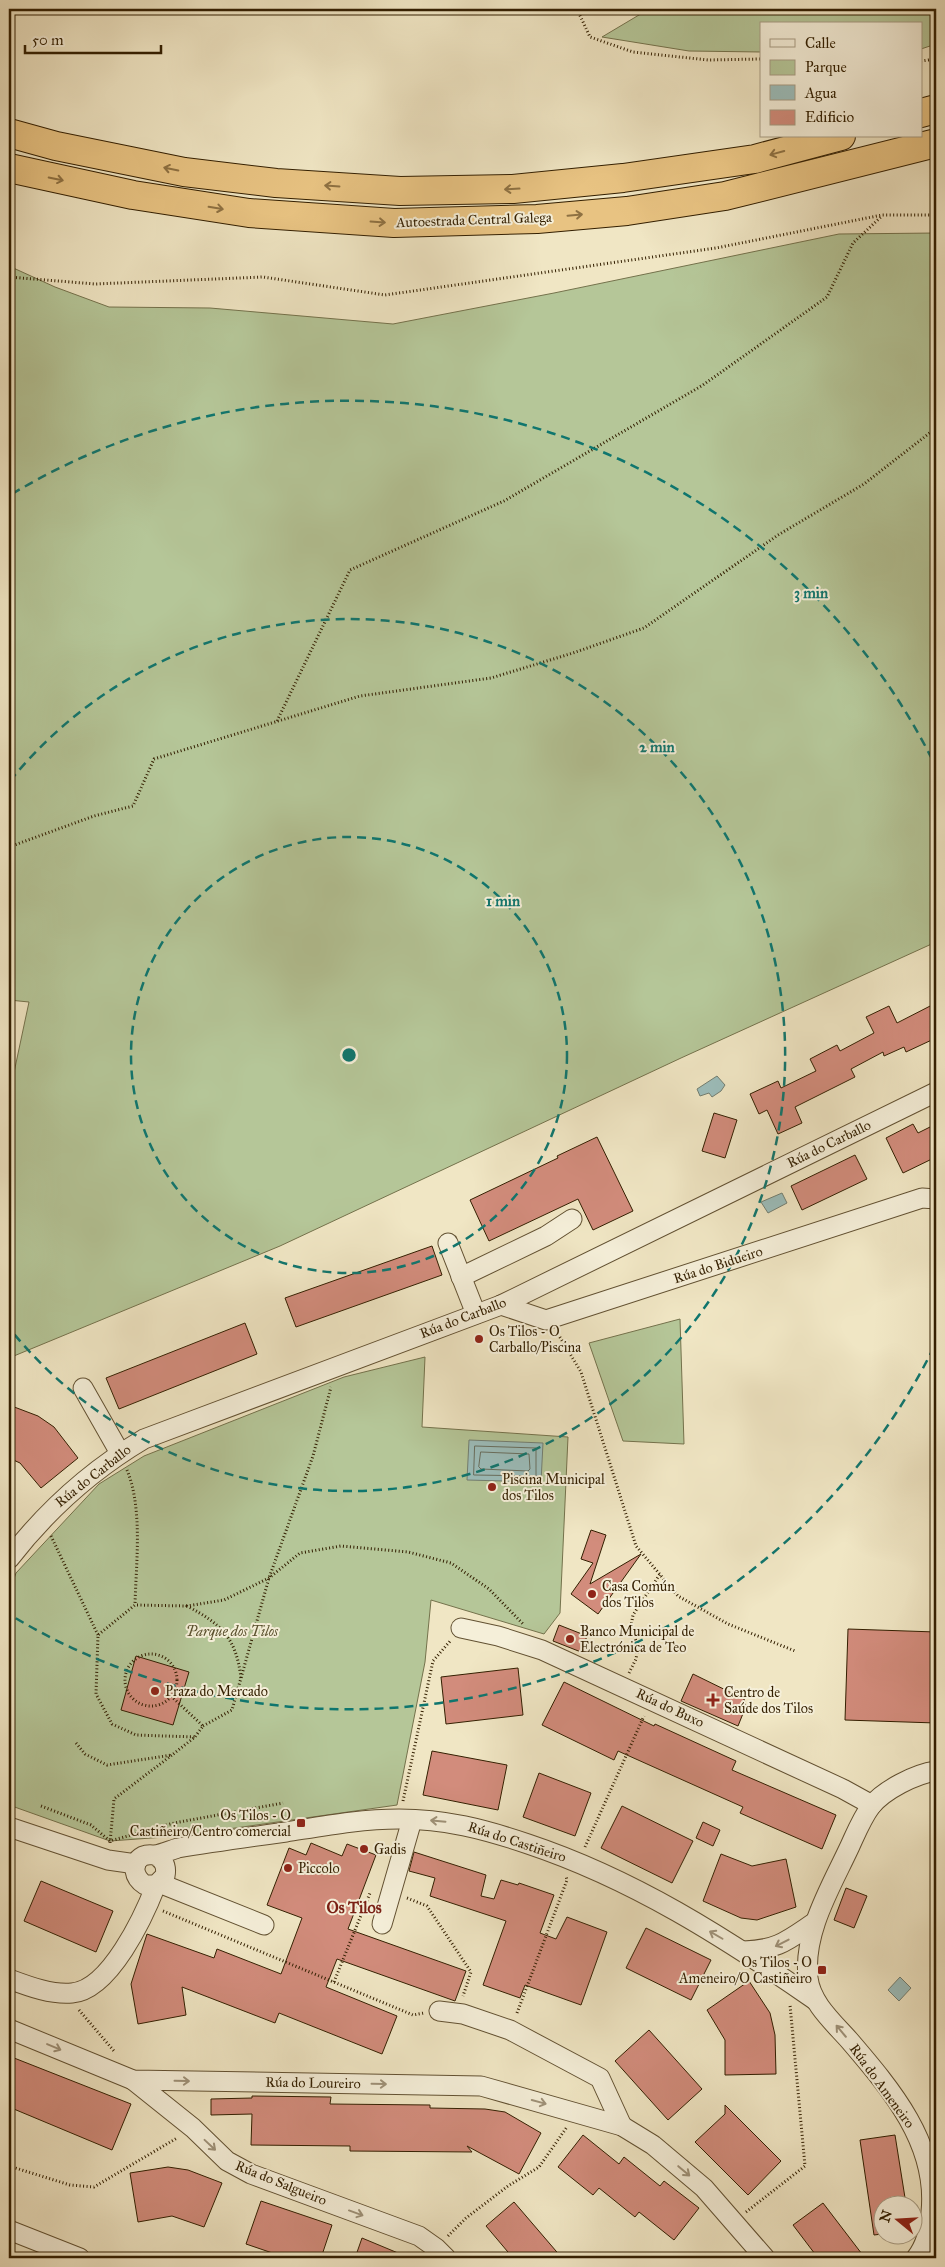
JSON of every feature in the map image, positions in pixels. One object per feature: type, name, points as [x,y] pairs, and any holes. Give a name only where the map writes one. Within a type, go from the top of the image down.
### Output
[{"type":"highway","points":[[922,113],[936,109]]},
{"type":"highway","points":[[9,134],[56,146],[184,172],[276,183],[400,191],[512,189],[623,178],[755,159],[834,138]]},
{"type":"highway","name":"Autoestrada Central Galega","points":[[9,168],[133,195],[250,213],[394,223],[537,219],[618,212],[725,196],[919,149],[936,143]]},
{"type":"street","name":"Rúa do Carballo","points":[[9,1559],[43,1517],[64,1496],[120,1453],[144,1439],[501,1305],[936,1092]]},
{"type":"street","name":"Rúa do Bidueiro","points":[[501,1305],[546,1320],[932,1195]]},
{"type":"street","points":[[461,1277],[546,1236],[572,1219]]},
{"type":"street","points":[[448,1243],[476,1314]]},
{"type":"street","points":[[83,1388],[120,1453]]},
{"type":"street","name":"Rúa do Buxo","points":[[461,1628],[498,1636],[542,1650],[826,1781],[872,1805]]},
{"type":"street","name":"Rúa do Ameneiro","points":[[916,2258],[923,2249],[930,2223],[933,2195],[928,2158],[912,2122],[871,2066],[815,2000],[808,1979],[808,1953],[815,1922],[861,1822],[872,1805],[902,1782],[936,1771]]},
{"type":"street","points":[[382,1924],[392,1892],[407,1813]]},
{"type":"street","name":"Rúa do Castiñeiro","points":[[136,1864],[142,1857],[178,1848],[407,1813],[481,1828],[564,1856],[623,1881],[744,1951],[815,2000]]},
{"type":"street","points":[[9,1826],[108,1860],[136,1864],[135,1874],[140,1882],[150,1886],[158,1884],[264,1926]]},
{"type":"street","points":[[9,1978],[39,1989],[73,1993],[98,1982],[123,1952],[158,1884],[165,1876],[166,1866],[164,1861],[155,1855]]},
{"type":"street","points":[[744,1951],[763,1950],[780,1945],[815,1922]]},
{"type":"street","points":[[439,2010],[463,2014],[510,2030],[600,2078],[622,2126]]},
{"type":"street","name":"Rúa do Loureiro","points":[[9,2029],[133,2080],[482,2086],[577,2112],[622,2126],[653,2145],[704,2188],[765,2258]]},
{"type":"street","name":"Rúa do Salgueiro","points":[[133,2080],[193,2128],[228,2161],[251,2174],[419,2236],[441,2253]]},
{"type":"street","points":[[9,2230],[80,2258]]},
{"type":"path","points":[[577,9],[590,37],[633,52],[708,60],[760,59]]},
{"type":"path","points":[[922,61],[936,59]]},
{"type":"path","points":[[276,722],[350,570],[504,501],[703,385],[827,297],[853,243],[882,215]]},
{"type":"path","points":[[9,277],[95,284],[263,277],[385,295],[716,248],[882,215],[936,215]]},
{"type":"path","points":[[9,847],[94,816],[133,806],[154,759],[360,696],[491,678],[573,653],[644,628],[778,535],[864,484],[936,428]]},
{"type":"path","points":[[559,1316],[558,1333],[581,1372],[636,1546],[678,1596],[728,1624],[795,1651]]},
{"type":"path","points":[[110,1841],[114,1799],[195,1737],[203,1726],[232,1710],[268,1578],[313,1456],[330,1394],[332,1367]]},
{"type":"path","points":[[120,1453],[131,1482],[137,1527],[135,1605]]},
{"type":"path","points":[[43,1517],[98,1634],[96,1694],[112,1724],[136,1735],[195,1737]]},
{"type":"path","points":[[98,1634],[135,1605],[186,1606],[224,1600],[268,1578],[300,1553],[341,1546],[408,1552],[451,1564],[489,1589],[520,1618],[542,1650]]},
{"type":"path","points":[[636,1659],[638,1648],[631,1626],[633,1615],[660,1574]]},
{"type":"path","points":[[186,1606],[208,1618],[226,1632],[240,1667],[241,1678]]},
{"type":"path","points":[[407,1813],[433,1661],[461,1628]]},
{"type":"path","points":[[153,1653],[164,1656],[173,1665],[177,1675],[176,1689],[171,1696],[154,1706],[142,1704],[134,1699],[126,1685],[126,1672],[131,1664],[145,1654],[153,1653]]},
{"type":"path","points":[[171,1696],[203,1726]]},
{"type":"path","points":[[510,2030],[567,1880],[564,1856],[583,1850],[634,1738]]},
{"type":"path","points":[[76,1743],[85,1754],[107,1765],[172,1754]]},
{"type":"path","points":[[110,1841],[174,1823],[283,1803]]},
{"type":"path","points":[[41,1806],[91,1825],[110,1841]]},
{"type":"path","points":[[334,1982],[373,1886],[427,1906],[471,1972],[462,1997],[463,2014]]},
{"type":"path","points":[[265,1953],[413,2015],[439,2010]]},
{"type":"path","points":[[73,1993],[80,2010],[115,2052]]},
{"type":"path","points":[[748,2211],[805,2166],[791,2023]]},
{"type":"path","points":[[441,2253],[466,2218],[508,2186],[539,2168],[577,2112]]},
{"type":"path","points":[[9,2166],[70,2185],[94,2187],[193,2128]]},
{"type":"green space","points":[[649,9],[936,9],[936,44],[922,49],[922,22],[760,22],[760,52],[689,51],[602,37]]},
{"type":"green space","points":[[936,233],[936,942],[681,1058],[280,1246],[9,1358],[9,1096],[29,1002],[9,1000],[9,266],[55,287],[109,307],[210,308],[393,324],[839,234]]},
{"type":"green space","points":[[680,1319],[684,1444],[623,1441],[589,1343]]},
{"type":"green space","name":"Parque dos Tilos","points":[[425,1357],[422,1427],[568,1437],[560,1613],[544,1634],[431,1600],[425,1662],[397,1805],[179,1836],[110,1841],[9,1805],[9,1592],[16,1573],[99,1484],[144,1456],[344,1377]]},
{"type":"water","points":[[717,1076],[725,1085],[721,1091],[712,1097],[709,1093],[700,1096],[697,1089]]},
{"type":"water","points":[[782,1193],[787,1203],[768,1213],[761,1202]]},
{"type":"water","points":[[469,1440],[543,1443],[541,1482],[467,1480]]},
{"type":"water","points":[[900,1977],[911,1988],[899,2001],[888,1990]]},
{"type":"building","points":[[936,1003],[936,1038],[906,1052],[904,1047],[884,1056],[883,1052],[851,1069],[855,1077],[795,1107],[802,1123],[778,1134],[767,1110],[759,1114],[750,1094],[778,1081],[781,1088],[816,1071],[810,1059],[837,1045],[840,1051],[874,1033],[866,1017],[889,1006],[897,1023]]},
{"type":"building","points":[[714,1113],[737,1120],[725,1158],[702,1151]]},
{"type":"building","points":[[913,1124],[918,1133],[936,1124],[936,1157],[903,1173],[886,1138]]},
{"type":"building","points":[[597,1137],[633,1211],[593,1230],[578,1199],[489,1241],[470,1200]]},
{"type":"building","points":[[855,1155],[867,1179],[802,1210],[791,1186]]},
{"type":"building","points":[[432,1246],[442,1275],[296,1327],[285,1298]]},
{"type":"building","points":[[245,1323],[257,1354],[119,1409],[106,1378]]},
{"type":"building","points":[[9,1405],[38,1416],[54,1427],[78,1458],[41,1488],[20,1463],[9,1458]]},
{"type":"building","points":[[591,1530],[606,1535],[590,1584],[641,1554],[598,1614],[571,1594],[593,1563],[581,1559]]},
{"type":"building","name":"Banco Municipal de Electrónica de Teo","points":[[559,1625],[587,1636],[581,1652],[553,1641]]},
{"type":"building","points":[[848,1629],[936,1632],[936,1723],[845,1720]]},
{"type":"building","name":"Praza do Mercado","points":[[136,1656],[189,1672],[173,1725],[121,1710]]},
{"type":"building","points":[[518,1668],[523,1715],[446,1724],[441,1677]]},
{"type":"building","name":"Centro de Saúde dos Tilos","points":[[693,1674],[744,1699],[746,1706],[738,1726],[681,1701]]},
{"type":"building","points":[[564,1682],[654,1726],[655,1724],[736,1761],[732,1770],[836,1815],[822,1849],[740,1813],[743,1807],[618,1751],[614,1760],[542,1725]]},
{"type":"building","points":[[432,1751],[507,1765],[498,1810],[423,1795]]},
{"type":"building","points":[[539,1773],[591,1793],[575,1836],[523,1817]]},
{"type":"building","points":[[622,1806],[693,1841],[672,1883],[601,1848]]},
{"type":"building","points":[[703,1822],[720,1830],[713,1846],[696,1838]]},
{"type":"building","points":[[311,1843],[342,1856],[347,1844],[376,1855],[348,1929],[466,1971],[455,2001],[337,1959],[326,1987],[397,2016],[382,2054],[279,2013],[275,2023],[182,1987],[186,2015],[138,2024],[131,1984],[147,1934],[214,1958],[217,1949],[281,1974],[302,1918],[267,1905],[289,1848],[306,1855]]},
{"type":"building","points":[[414,1852],[486,1875],[481,1896],[494,1899],[501,1880],[518,1885],[519,1883],[554,1895],[540,1933],[556,1939],[567,1917],[607,1932],[581,2005],[525,1985],[520,1998],[483,1985],[506,1921],[430,1896],[435,1878],[409,1871]]},
{"type":"building","points":[[721,1854],[752,1866],[786,1859],[796,1907],[757,1920],[741,1918],[703,1901]]},
{"type":"building","points":[[41,1881],[113,1911],[96,1952],[24,1921]]},
{"type":"building","points":[[846,1888],[867,1896],[854,1928],[834,1920]]},
{"type":"building","points":[[646,1928],[711,1960],[691,2000],[626,1968]]},
{"type":"building","points":[[749,1981],[770,2013],[775,2035],[776,2074],[725,2075],[725,2040],[707,2010]]},
{"type":"building","points":[[649,2030],[702,2089],[668,2120],[615,2061]]},
{"type":"building","points":[[9,2056],[131,2104],[112,2150],[9,2107]]},
{"type":"building","points":[[252,2096],[331,2097],[330,2104],[430,2105],[430,2108],[485,2109],[505,2112],[541,2133],[519,2174],[467,2146],[472,2152],[350,2151],[350,2146],[251,2145],[252,2114],[211,2115],[211,2099],[252,2098]]},
{"type":"building","points":[[725,2105],[781,2161],[748,2195],[695,2142],[725,2114]]},
{"type":"building","points":[[583,2135],[619,2164],[624,2157],[660,2186],[664,2181],[699,2208],[674,2240],[639,2212],[635,2217],[599,2188],[593,2195],[558,2167]]},
{"type":"building","points":[[895,2135],[904,2194],[872,2194],[872,2221],[860,2140]]},
{"type":"building","points":[[168,2167],[188,2170],[222,2183],[204,2227],[172,2216],[138,2222],[130,2173]]},
{"type":"building","points":[[261,2201],[332,2225],[321,2258],[287,2258],[246,2244]]},
{"type":"building","points":[[514,2202],[562,2258],[513,2258],[486,2226]]},
{"type":"building","points":[[823,2203],[865,2258],[818,2258],[793,2225]]},
{"type":"building","points":[[362,2238],[410,2258],[355,2258]]},
{"type":"place","name":"Os Tilos - O Carballo/Piscina","points":[[479,1339]]},
{"type":"place","name":"Piscina Municipal dos Tilos","points":[[492,1487]]},
{"type":"place","name":"Casa Común dos Tilos","points":[[592,1594]]},
{"type":"place","name":"Banco Municipal de Electrónica de Teo","points":[[570,1639]]},
{"type":"place","name":"Praza do Mercado","points":[[155,1691]]},
{"type":"place","name":"Centro de Saúde dos Tilos","points":[[713,1700]]},
{"type":"place","name":"Os Tilos - O Castiñeiro/Centro comercial","points":[[301,1823]]},
{"type":"place","name":"Gadis","points":[[364,1849]]},
{"type":"place","name":"Piccolo","points":[[288,1868]]},
{"type":"place","name":"Os Tilos - O Ameneiro/O Castiñeiro","points":[[822,1970]]},
{"type":"district","name":"Os Tilos","points":[[354,1907]]}]
